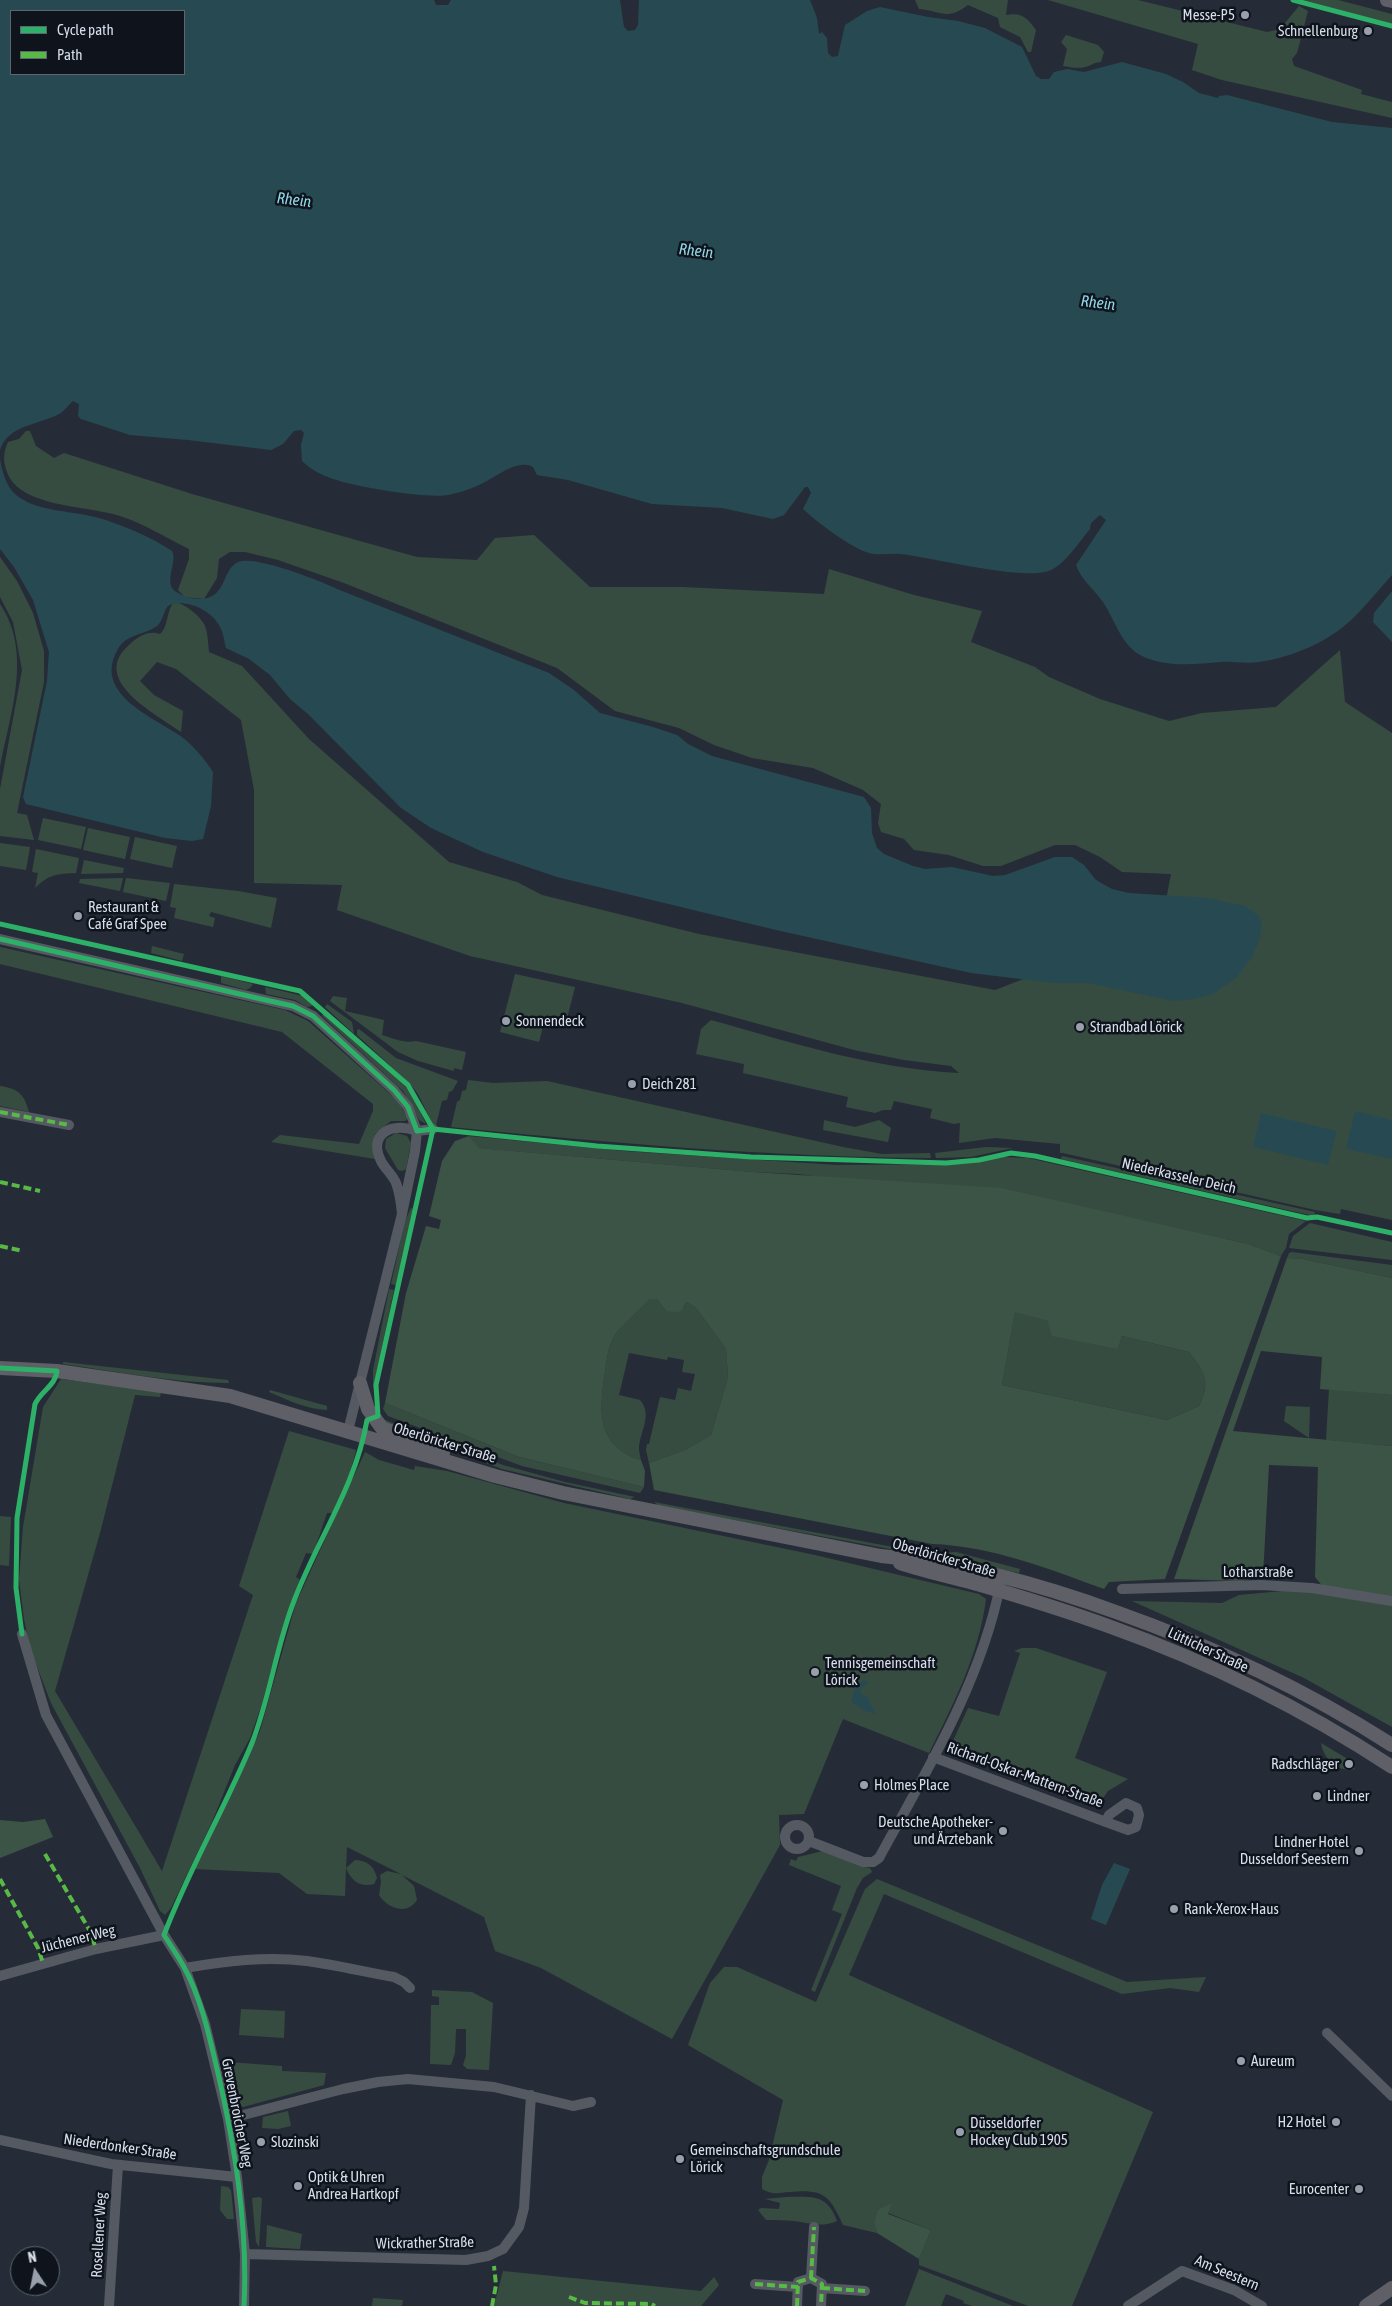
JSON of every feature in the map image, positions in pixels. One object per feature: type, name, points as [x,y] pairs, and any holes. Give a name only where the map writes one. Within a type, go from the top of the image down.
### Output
[{"type":"main road","points":[[1387,0],[1392,1]]},
{"type":"main road","name":"Oberlöricker Straße","points":[[0,1368],[57,1371],[230,1396],[449,1462],[563,1493],[881,1556],[925,1560],[1002,1575]]},
{"type":"main road","points":[[360,1383],[368,1409],[382,1428],[440,1449],[449,1462]]},
{"type":"main road","name":"Oberlöricker Straße","points":[[881,1556],[923,1571],[999,1591]]},
{"type":"main road","name":"Lütticher Straße","points":[[1002,1575],[1060,1592],[1174,1633],[1271,1677],[1392,1745]]},
{"type":"main road","name":"Lütticher Straße","points":[[999,1591],[1110,1627],[1219,1671],[1358,1745],[1392,1767]]},
{"type":"main road","points":[[1366,2306],[1392,2288]]},
{"type":"street","points":[[0,938],[293,1006],[307,1012],[394,1090],[408,1107],[417,1131],[415,1151],[402,1214],[348,1431]]},
{"type":"street","points":[[0,1112],[69,1125]]},
{"type":"street","points":[[402,1214],[400,1193],[395,1180],[381,1161],[378,1138],[383,1132],[394,1127],[409,1128],[417,1131],[433,1129]]},
{"type":"street","name":"Oberlöricker Straße","points":[[809,1841],[864,1862],[877,1860],[933,1758],[968,1686],[999,1591],[1002,1575]]},
{"type":"street","name":"Lotharstraße","points":[[1122,1589],[1261,1585],[1312,1588],[1392,1601]]},
{"type":"street","name":"Grevenbroicher Weg","points":[[22,1634],[46,1716],[164,1935],[185,1968],[210,2038],[228,2119],[237,2177],[245,2254],[244,2306]]},
{"type":"street","name":"Richard-Oskar-Mattern-Straße","points":[[933,1758],[1106,1822]]},
{"type":"street","name":"Jüchener Weg","points":[[0,1976],[96,1949],[164,1935]]},
{"type":"street","points":[[185,1968],[221,1962],[252,1960],[306,1961],[394,1977],[404,1982],[410,1988]]},
{"type":"street","points":[[1327,2033],[1392,2096]]},
{"type":"street","points":[[228,2119],[343,2089],[378,2082],[408,2079],[494,2087],[573,2106],[591,2102]]},
{"type":"street","name":"Wickrather Straße","points":[[245,2254],[466,2260],[496,2253],[512,2239],[519,2227],[524,2208],[531,2095]]},
{"type":"street","name":"Niederdonker Straße","points":[[0,2140],[118,2165],[237,2177]]},
{"type":"street","name":"Rosellener Weg","points":[[109,2306],[118,2165]]},
{"type":"street","points":[[811,2278],[814,2227]]},
{"type":"street","name":"Am Seestern","points":[[1128,2306],[1182,2272],[1234,2290],[1262,2306]]},
{"type":"street","points":[[797,2306],[798,2282],[811,2278],[822,2284],[820,2306]]},
{"type":"street","points":[[755,2284],[798,2287]]},
{"type":"street","points":[[822,2288],[865,2291]]},
{"type":"shaded area","points":[[915,0],[1008,0],[1006,15],[1016,14],[1023,16],[1036,30],[1031,52],[1028,52],[1020,37],[1000,27],[998,18],[968,5],[955,13],[949,14],[919,9]]},
{"type":"shaded area","points":[[1048,0],[1138,0],[1267,32],[1280,29],[1299,6],[1308,11],[1297,53],[1292,59],[1294,66],[1362,90],[1361,94],[1392,102],[1392,118],[1222,80],[1192,70],[1198,44]]},
{"type":"shaded area","points":[[1303,0],[1338,0],[1392,14],[1392,24]]},
{"type":"shaded area","points":[[1066,35],[1098,45],[1104,52],[1101,62],[1082,68],[1063,66],[1067,49],[1061,42]]},
{"type":"shaded area","points":[[26,431],[30,431],[36,446],[54,458],[64,453],[192,494],[417,557],[477,560],[495,538],[534,535],[590,587],[683,587],[824,594],[829,569],[914,595],[982,611],[971,642],[1035,667],[1049,677],[1100,699],[1169,721],[1202,713],[1276,707],[1340,650],[1345,702],[1392,733],[1392,1220],[1341,1209],[1340,1214],[1315,1210],[1060,1153],[1060,1144],[995,1138],[959,1143],[960,1123],[954,1124],[930,1118],[932,1109],[894,1101],[891,1110],[875,1113],[846,1107],[848,1097],[743,1073],[744,1064],[696,1054],[701,1029],[711,1020],[865,1061],[927,1071],[959,1073],[951,1066],[904,1060],[854,1050],[682,1003],[470,956],[337,910],[342,885],[254,883],[254,790],[241,720],[176,669],[157,662],[140,681],[154,695],[183,711],[181,732],[143,706],[131,695],[121,683],[117,671],[119,658],[129,645],[143,635],[151,633],[160,634],[163,631],[174,602],[187,607],[202,621],[208,638],[209,652],[242,666],[309,739],[449,862],[517,882],[542,895],[699,934],[995,990],[1161,926],[1171,874],[1122,872],[1100,857],[1075,845],[1055,845],[1001,866],[983,866],[949,855],[914,850],[904,839],[881,832],[878,823],[881,804],[863,790],[813,768],[752,758],[714,745],[679,728],[615,711],[557,668],[344,583],[278,560],[245,552],[230,552],[219,559],[217,578],[204,599],[185,597],[178,590],[189,559],[189,549],[129,519],[106,512],[40,499],[26,493],[14,484],[7,472],[4,461],[5,450],[8,442],[19,439]]},
{"type":"shaded area","points":[[0,557],[17,581],[33,613],[44,651],[44,682],[17,813],[27,815],[34,840],[0,836],[0,789],[22,670],[13,622],[0,597]]},
{"type":"shaded area","points":[[0,604],[10,623],[17,663],[13,705],[0,767]]},
{"type":"shaded area","points":[[43,818],[86,827],[81,849],[38,840]]},
{"type":"shaded area","points":[[88,828],[130,837],[125,859],[83,850]]},
{"type":"shaded area","points":[[135,837],[177,846],[172,868],[130,859]]},
{"type":"shaded area","points":[[0,843],[30,847],[26,870],[0,866]]},
{"type":"shaded area","points":[[36,849],[79,858],[76,873],[54,876],[35,888],[38,873],[32,872]]},
{"type":"shaded area","points":[[84,860],[124,868],[123,873],[81,874]]},
{"type":"shaded area","points":[[123,878],[120,891],[79,883],[80,879]]},
{"type":"shaded area","points":[[126,878],[170,883],[166,901],[123,892]]},
{"type":"shaded area","points":[[174,884],[238,891],[277,898],[271,928],[211,912],[209,916],[215,918],[213,927],[174,918],[176,908],[170,907]]},
{"type":"shaded area","points":[[152,946],[184,954],[182,961],[151,953]]},
{"type":"shaded area","points":[[0,947],[285,1010],[308,1021],[397,1100],[408,1118],[405,1121],[391,1121],[375,1134],[373,1147],[375,1159],[271,1142],[280,1135],[359,1144],[373,1111],[373,1104],[282,1032],[0,964]]},
{"type":"shaded area","points":[[515,974],[575,987],[566,1023],[545,1019],[539,1042],[500,1032]]},
{"type":"shaded area","points":[[221,976],[253,984],[246,990],[221,983]]},
{"type":"shaded area","points":[[265,987],[303,996],[315,1005],[307,1007],[295,1000],[266,994]]},
{"type":"shaded area","points":[[333,996],[347,998],[345,1011],[384,1020],[382,1035],[403,1041],[416,1041],[466,1052],[462,1070],[454,1068],[454,1071],[418,1061],[398,1052],[330,1001]]},
{"type":"shaded area","points":[[327,1004],[352,1022],[354,1034],[325,1007]]},
{"type":"shaded area","points":[[324,1012],[407,1088],[426,1124],[419,1120],[403,1091],[322,1016]]},
{"type":"shaded area","points":[[359,1029],[396,1058],[458,1081],[452,1091],[449,1092],[447,1100],[442,1101],[436,1125],[433,1125],[418,1094],[411,1085],[357,1035],[357,1030]]},
{"type":"shaded area","points":[[468,1080],[493,1083],[547,1081],[843,1147],[882,1154],[930,1153],[931,1158],[751,1152],[451,1127],[457,1102],[460,1100],[462,1091],[466,1090]]},
{"type":"shaded area","points":[[0,1086],[20,1093],[29,1112],[0,1106]]},
{"type":"shaded area","points":[[824,1120],[855,1127],[879,1120],[891,1128],[888,1142],[823,1130]]},
{"type":"shaded area","points":[[396,1133],[407,1136],[411,1143],[406,1169],[402,1171],[398,1170],[385,1148],[386,1139]]},
{"type":"shaded area","points":[[469,1136],[624,1151],[837,1165],[962,1164],[1004,1157],[1028,1158],[1306,1221],[1289,1234],[1286,1248],[1281,1256],[1248,1244],[1144,1221],[798,1174],[753,1172],[478,1148]]},
{"type":"shaded area","points":[[469,1136],[479,1148],[753,1172],[1001,1188],[1248,1244],[1281,1256],[1165,1579],[1109,1582],[1104,1589],[1041,1566],[976,1549],[932,1544],[654,1490],[649,1463],[687,1449],[711,1435],[728,1377],[726,1349],[696,1308],[687,1302],[680,1312],[666,1311],[657,1299],[650,1299],[615,1335],[608,1353],[602,1400],[604,1425],[608,1436],[616,1446],[626,1454],[641,1460],[645,1471],[644,1487],[519,1457],[385,1403],[406,1293],[426,1226],[439,1229],[441,1220],[429,1216],[442,1161],[455,1141]],"holes":[[[1015,1312],[1048,1321],[1052,1336],[1118,1349],[1122,1336],[1189,1352],[1199,1366],[1205,1383],[1205,1390],[1199,1406],[1167,1420],[1002,1385]]]},
{"type":"shaded area","points":[[986,1147],[1013,1148],[971,1157],[936,1158],[935,1153]]},
{"type":"shaded area","points":[[1062,1156],[1315,1212],[1314,1216],[1061,1159]]},
{"type":"shaded area","points":[[411,1208],[413,1209],[396,1285],[391,1284],[405,1221]]},
{"type":"shaded area","points":[[1310,1223],[1392,1242],[1392,1260],[1289,1248],[1293,1236]]},
{"type":"shaded area","points":[[1289,1253],[1392,1265],[1392,1278],[1303,1259],[1287,1258]]},
{"type":"shaded area","points":[[1287,1258],[1303,1259],[1392,1278],[1392,1395],[1320,1389],[1322,1357],[1261,1351],[1233,1431],[1392,1446],[1392,1598],[1324,1588],[1315,1577],[1318,1467],[1269,1465],[1263,1576],[1241,1581],[1174,1579]]},
{"type":"shaded area","points":[[389,1289],[394,1290],[373,1390],[373,1370]]},
{"type":"shaded area","points":[[650,1299],[657,1299],[666,1311],[684,1307],[687,1302],[696,1308],[726,1349],[728,1377],[711,1435],[687,1449],[649,1463],[646,1450],[647,1444],[649,1444],[660,1397],[675,1400],[678,1388],[691,1391],[695,1374],[682,1372],[684,1360],[668,1357],[667,1360],[629,1353],[619,1395],[640,1400],[644,1406],[646,1417],[639,1448],[641,1460],[626,1454],[608,1436],[602,1413],[602,1400],[607,1357],[613,1339],[622,1327]]},
{"type":"shaded area","points":[[1015,1311],[1048,1321],[1118,1349],[1122,1336],[1189,1352],[1204,1377],[1205,1390],[1199,1406],[1167,1420],[1002,1385]]},
{"type":"shaded area","points":[[63,1362],[228,1380],[229,1383],[208,1383],[146,1376],[63,1364]]},
{"type":"shaded area","points":[[61,1379],[161,1392],[160,1397],[135,1395],[100,1533],[55,1691],[162,1871],[253,1595],[239,1586],[289,1431],[356,1450],[347,1482],[337,1505],[333,1513],[327,1513],[313,1554],[306,1553],[296,1577],[300,1580],[283,1627],[261,1707],[250,1738],[235,1765],[212,1822],[171,1908],[165,1915],[160,1911],[140,1868],[51,1703],[31,1651],[24,1619],[19,1579],[23,1527],[43,1407]]},
{"type":"shaded area","points":[[1329,1389],[1392,1395],[1392,1446],[1326,1440]]},
{"type":"shaded area","points":[[270,1390],[327,1406],[327,1410],[297,1404],[269,1392]]},
{"type":"shaded area","points":[[385,1403],[519,1457],[644,1487],[640,1493],[522,1466],[388,1416],[383,1409]]},
{"type":"shaded area","points":[[1286,1406],[1310,1407],[1309,1438],[1284,1421]]},
{"type":"shaded area","points":[[380,1418],[503,1465],[565,1482],[635,1497],[630,1499],[502,1469],[396,1430]]},
{"type":"shaded area","points":[[365,1452],[379,1460],[414,1470],[415,1466],[447,1471],[564,1503],[815,1555],[979,1594],[986,1599],[978,1639],[964,1678],[929,1753],[843,1719],[804,1814],[779,1815],[780,1845],[672,2039],[541,1968],[495,1951],[484,1917],[402,1875],[414,1886],[417,1900],[408,1908],[392,1907],[379,1895],[380,1875],[387,1871],[401,1874],[347,1847],[345,1896],[307,1894],[279,1873],[195,1869],[260,1731],[296,1603]]},
{"type":"shaded area","points":[[654,1502],[930,1554],[956,1552],[1020,1569],[1019,1573],[659,1506]]},
{"type":"shaded area","points":[[0,1516],[11,1517],[9,1566],[0,1565]]},
{"type":"shaded area","points":[[1304,1589],[1392,1603],[1392,1727],[1304,1678],[1132,1601],[1222,1603],[1239,1595]]},
{"type":"shaded area","points":[[1022,1648],[1036,1648],[1107,1672],[1075,1758],[1128,1779],[1108,1791],[1101,1801],[968,1754],[959,1749],[953,1741],[968,1708],[999,1716],[1020,1653],[1014,1651]]},
{"type":"shaded area","points":[[1321,1743],[1351,1761],[1355,1769],[1343,1769],[1332,1764],[1325,1754]]},
{"type":"shaded area","points":[[45,1819],[53,1837],[0,1858],[0,1820],[23,1822]]},
{"type":"shaded area","points":[[823,1851],[859,1866],[870,1868],[872,1872],[863,1878],[857,1888],[815,1992],[811,1990],[842,1914],[832,1910],[841,1886],[789,1865],[791,1859],[796,1861],[798,1857]]},
{"type":"shaded area","points":[[355,1860],[363,1862],[372,1867],[377,1878],[374,1884],[361,1884],[351,1877],[346,1868]]},
{"type":"shaded area","name":"Düsseldorfer Hockey Club 1905","points":[[877,1879],[1127,1982],[1206,1977],[1199,1992],[1170,1988],[1122,1994],[884,1894],[849,1975],[1153,2112],[1072,2306],[1028,2306],[919,2265],[919,2259],[931,2230],[888,2213],[891,2204],[874,2223],[877,2233],[843,2225],[829,2200],[817,2193],[801,2191],[775,2193],[762,2189],[762,2177],[769,2160],[783,2100],[688,2045],[710,1983],[724,1967],[737,1967],[816,2002],[865,1889]]},
{"type":"shaded area","points":[[432,1990],[472,1992],[493,2003],[489,2070],[467,2069],[463,2065],[466,2056],[466,2029],[456,2029],[455,2053],[451,2065],[430,2064],[431,2005],[439,2005],[439,1997],[432,1996]]},
{"type":"shaded area","points":[[241,2009],[285,2011],[284,2038],[239,2035]]},
{"type":"shaded area","points":[[229,2062],[282,2066],[282,2071],[326,2073],[324,2085],[243,2107],[239,2104]]},
{"type":"shaded area","points":[[288,2111],[291,2126],[278,2129],[262,2128],[263,2117]]},
{"type":"shaded area","points":[[221,2186],[228,2187],[231,2190],[234,2219],[227,2219],[220,2210]]},
{"type":"shaded area","points":[[260,2197],[262,2199],[259,2247],[256,2242],[252,2198]]},
{"type":"shaded area","points":[[786,2197],[817,2198],[828,2205],[837,2221],[821,2225],[766,2220],[758,2210],[761,2208],[779,2209],[780,2203],[765,2199]]},
{"type":"shaded area","points":[[892,2203],[888,2214],[931,2230],[919,2259],[877,2233],[874,2223],[878,2210]]},
{"type":"shaded area","points":[[267,2225],[302,2234],[300,2249],[266,2247]]},
{"type":"shaded area","points":[[919,2269],[1013,2306],[972,2306],[946,2294],[941,2306],[905,2306]]},
{"type":"shaded area","points":[[503,2271],[701,2291],[714,2277],[719,2285],[701,2306],[494,2306]]},
{"type":"shaded area","points":[[373,2298],[403,2300],[402,2306],[372,2306]]},
{"type":"water","name":"Rhein","points":[[0,0],[434,0],[436,5],[448,5],[451,0],[620,0],[624,27],[628,31],[635,30],[638,25],[639,0],[810,0],[817,18],[819,34],[822,32],[827,38],[828,53],[832,57],[838,56],[845,25],[867,11],[880,7],[958,21],[985,28],[1022,47],[1036,76],[1041,79],[1049,79],[1054,72],[1067,69],[1084,72],[1122,62],[1166,74],[1183,82],[1199,93],[1218,98],[1219,96],[1227,95],[1332,122],[1392,128],[1392,575],[1342,628],[1308,648],[1271,660],[1254,663],[1171,664],[1152,660],[1135,652],[1124,639],[1103,602],[1084,580],[1076,565],[1106,520],[1100,515],[1091,523],[1090,529],[1072,552],[1057,567],[1039,573],[1021,573],[978,568],[900,554],[873,554],[862,550],[834,534],[803,509],[811,493],[808,487],[805,487],[784,515],[773,519],[722,508],[652,504],[568,480],[537,475],[533,467],[526,465],[512,467],[477,486],[448,495],[438,496],[388,491],[338,481],[307,466],[302,461],[301,445],[304,433],[301,430],[294,431],[283,444],[271,450],[130,435],[81,419],[78,416],[79,404],[73,401],[59,414],[17,431],[4,442],[0,450]]},
{"type":"water","points":[[0,459],[9,487],[23,500],[53,510],[95,517],[115,523],[144,535],[172,551],[173,561],[170,582],[175,591],[184,596],[197,599],[210,597],[221,588],[230,568],[242,561],[262,563],[290,570],[549,673],[574,690],[600,713],[677,735],[688,744],[712,756],[864,797],[871,808],[872,833],[877,848],[884,854],[913,866],[925,869],[952,867],[993,876],[1005,875],[1055,857],[1072,857],[1084,865],[1096,880],[1112,889],[1129,893],[1208,898],[1245,906],[1259,916],[1262,924],[1259,941],[1252,957],[1237,977],[1213,994],[1194,999],[1174,1001],[1087,983],[1053,983],[971,973],[776,930],[557,877],[483,852],[431,828],[401,808],[308,714],[290,699],[270,675],[249,659],[226,648],[220,627],[215,619],[196,606],[181,603],[168,606],[161,622],[157,626],[121,644],[112,665],[113,678],[118,691],[128,701],[184,739],[198,752],[213,772],[211,806],[203,839],[192,841],[165,838],[26,804],[23,797],[47,681],[49,652],[33,600],[14,567],[0,549]]},
{"type":"water","points":[[1392,591],[1392,642],[1373,622],[1374,613]]},
{"type":"water","points":[[1355,1111],[1392,1120],[1392,1159],[1346,1149]]},
{"type":"water","points":[[1261,1113],[1337,1131],[1328,1165],[1253,1147]]},
{"type":"water","points":[[863,1680],[869,1682],[861,1688],[861,1694],[867,1697],[876,1714],[865,1711],[851,1702],[855,1688]]},
{"type":"water","points":[[1114,1863],[1130,1869],[1106,1925],[1091,1919],[1102,1885]]},
{"type":"marked path","points":[[0,1112],[69,1125]]},
{"type":"marked path","points":[[0,1182],[40,1191]]},
{"type":"marked path","points":[[0,1246],[23,1251]]},
{"type":"marked path","points":[[45,1854],[90,1931],[96,1949]]},
{"type":"marked path","points":[[0,1879],[38,1948],[43,1963]]},
{"type":"marked path","points":[[811,2278],[814,2227]]},
{"type":"marked path","points":[[492,2306],[496,2285],[494,2266]]},
{"type":"marked path","points":[[797,2306],[798,2282],[811,2278],[822,2284],[821,2306]]},
{"type":"marked path","points":[[755,2284],[798,2287]]},
{"type":"marked path","points":[[822,2288],[865,2291]]},
{"type":"marked path","points":[[569,2297],[585,2303],[651,2304],[655,2306]]},
{"type":"cycle path","points":[[1293,0],[1392,26]]},
{"type":"cycle path","points":[[0,924],[300,991],[408,1085],[433,1129],[376,1385],[378,1416],[367,1420],[354,1468],[294,1601],[282,1636],[264,1708],[252,1743],[184,1886],[164,1935],[184,1967],[200,2004],[208,2030],[223,2098],[239,2186],[244,2246],[244,2306]]},
{"type":"cycle path","name":"Niederkasseler Deich","points":[[0,939],[293,1006],[313,1016],[394,1090],[408,1107],[417,1131],[433,1129],[597,1146],[751,1157],[946,1163],[979,1160],[1011,1153],[1035,1156],[1307,1218],[1317,1217],[1392,1233]]},
{"type":"cycle path","points":[[0,1368],[57,1371],[54,1380],[35,1404],[17,1518],[16,1588],[22,1634]]},
{"type":"place","name":"Messe-P5","points":[[1245,15]]},
{"type":"place","name":"Schnellenburg","points":[[1368,31]]},
{"type":"place","name":"Restaurant & Café Graf Spee","points":[[78,916]]},
{"type":"place","name":"Sonnendeck","points":[[506,1021]]},
{"type":"place","name":"Strandbad Lörick","points":[[1080,1027]]},
{"type":"place","name":"Deich 281","points":[[632,1084]]},
{"type":"place","name":"Tennisgemeinschaft Lörick","points":[[815,1672]]},
{"type":"place","name":"Radschläger","points":[[1349,1764]]},
{"type":"place","name":"Holmes Place","points":[[864,1785]]},
{"type":"place","name":"Lindner","points":[[1317,1796]]},
{"type":"place","name":"Deutsche Apotheker- und Ärztebank","points":[[1003,1831]]},
{"type":"place","name":"Lindner Hotel Dusseldorf Seestern","points":[[1359,1851]]},
{"type":"place","name":"Rank-Xerox-Haus","points":[[1174,1909]]},
{"type":"place","name":"Aureum","points":[[1241,2061]]},
{"type":"place","name":"H2 Hotel","points":[[1336,2122]]},
{"type":"place","name":"Düsseldorfer Hockey Club 1905","points":[[960,2132]]},
{"type":"place","name":"Slozinski","points":[[261,2142]]},
{"type":"place","name":"Gemeinschaftsgrundschule Lörick","points":[[680,2159]]},
{"type":"place","name":"Optik & Uhren Andrea Hartkopf","points":[[298,2186]]},
{"type":"place","name":"Eurocenter","points":[[1359,2189]]}]
